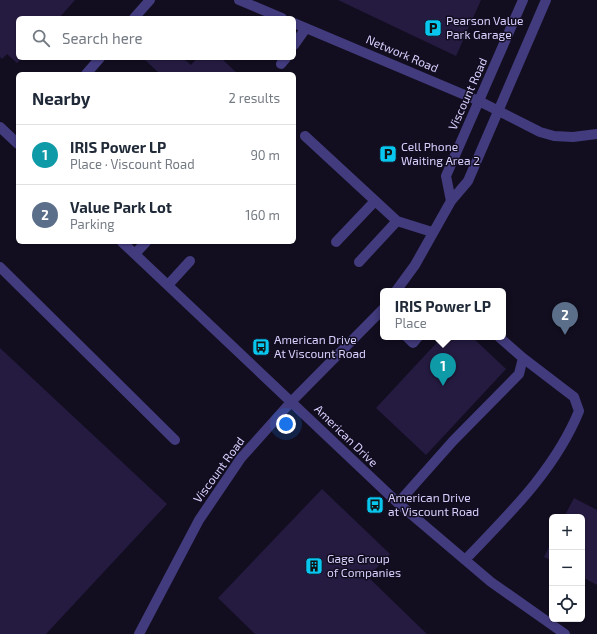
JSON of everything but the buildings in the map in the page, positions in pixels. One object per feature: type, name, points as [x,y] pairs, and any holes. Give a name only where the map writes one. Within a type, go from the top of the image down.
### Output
[{"type":"street","points":[[136,16],[150,0]]},
{"type":"street","points":[[239,0],[277,16]]},
{"type":"street","name":"Viscount Road","points":[[451,201],[446,176],[523,0]]},
{"type":"street","points":[[398,288],[415,265],[432,232],[451,201],[468,181],[546,0]]},
{"type":"street","name":"Network Road","points":[[296,24],[479,101],[540,132],[554,136],[573,137],[597,134]]},
{"type":"street","points":[[296,43],[306,28]]},
{"type":"street","points":[[88,72],[98,60]]},
{"type":"street","points":[[0,127],[16,142]]},
{"type":"street","points":[[305,136],[397,221],[432,232]]},
{"type":"street","points":[[336,242],[375,201]]},
{"type":"street","points":[[359,262],[397,221]]},
{"type":"street","name":"American Drive","points":[[124,244],[398,503],[491,582],[565,634]]},
{"type":"street","points":[[135,254],[144,244]]},
{"type":"street","points":[[168,285],[190,261]]},
{"type":"street","points":[[0,267],[175,440]]},
{"type":"street","name":"Viscount Road","points":[[139,634],[199,520],[241,458],[291,402],[380,315]]},
{"type":"street","points":[[464,560],[508,514],[550,465],[570,431],[578,411],[574,397],[523,358],[502,340]]},
{"type":"street","points":[[398,503],[453,441],[519,374],[523,358]]},
{"type":"place","name":"Pearson Value Park Garage","points":[[433,28]]},
{"type":"place","name":"Cell Phone Waiting Area 2","points":[[388,154]]},
{"type":"place","name":"Value Park Lot","points":[[565,335]]},
{"type":"place","name":"American Drive At Viscount Road","points":[[261,347]]},
{"type":"place","name":"IRIS Power LP","points":[[443,386]]},
{"type":"place","name":"American Drive at Viscount Road","points":[[375,505]]},
{"type":"place","name":"Gage Group of Companies","points":[[314,566]]}]
